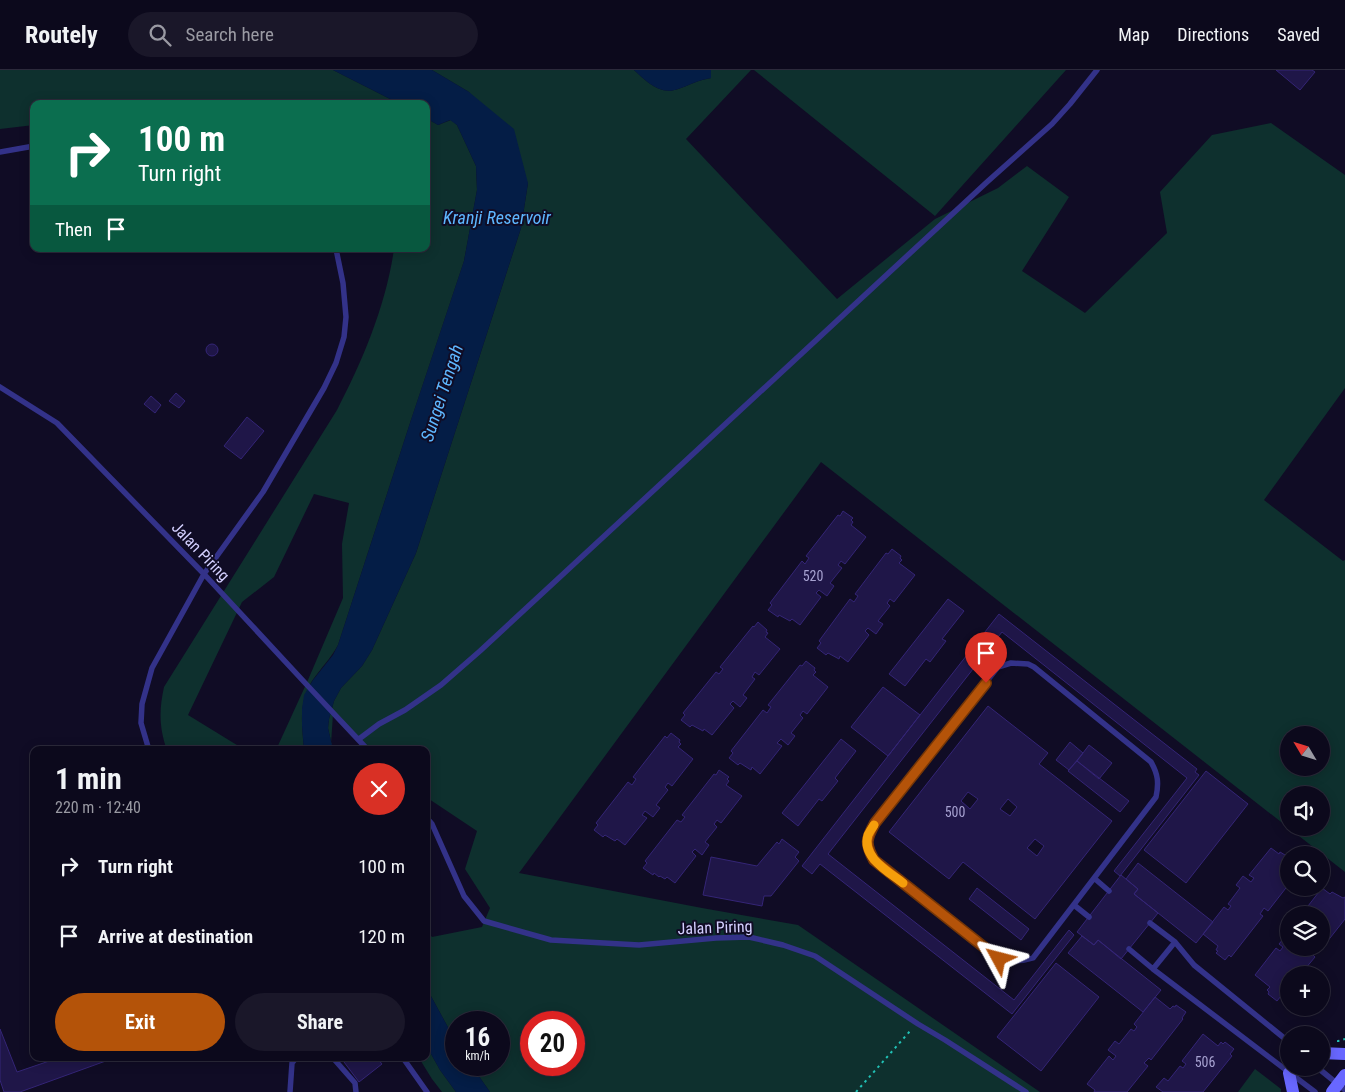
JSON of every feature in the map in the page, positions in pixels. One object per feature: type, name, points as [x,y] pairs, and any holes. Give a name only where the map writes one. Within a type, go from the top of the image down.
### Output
[{"type":"main road","points":[[1330,1053],[1345,1054]]},
{"type":"main road","points":[[1290,1076],[1293,1092]]},
{"type":"lane","points":[[358,738],[405,710],[441,685],[480,651],[1052,124],[1098,70]]},
{"type":"lane","points":[[0,152],[30,147]]},
{"type":"lane","points":[[148,746],[140,723],[142,704],[152,668],[204,574],[263,492],[324,388],[336,363],[344,337],[346,317],[343,283],[337,252]]},
{"type":"lane","name":"Jalan Piring","points":[[0,387],[57,423],[204,574],[365,746]]},
{"type":"lane","points":[[1011,662],[1028,664],[1034,668],[1151,762],[1156,772],[1158,786],[1156,797],[1074,906],[1033,958],[1013,962],[999,959],[874,860],[868,849],[868,836],[875,823],[998,667],[1011,662]]},
{"type":"lane","name":"Jalan Piring","points":[[430,822],[464,896],[484,921],[551,940],[638,945],[749,937],[783,945],[815,956],[1026,1092]]},
{"type":"lane","points":[[1094,878],[1109,890]]},
{"type":"lane","points":[[1074,906],[1089,917]]},
{"type":"lane","points":[[1150,923],[1175,942],[1194,965],[1280,1035]]},
{"type":"lane","points":[[1153,969],[1175,942]]},
{"type":"lane","points":[[1129,949],[1280,1066]]},
{"type":"lane","points":[[290,1092],[294,1061]]},
{"type":"lane","points":[[336,1061],[355,1084],[356,1092]]},
{"type":"lane","points":[[406,1061],[427,1092]]},
{"type":"lane","points":[[1293,1076],[1316,1092]]},
{"type":"lane","points":[[1328,1076],[1340,1086]]},
{"type":"path","points":[[856,1092],[918,1024]]},
{"type":"green space","points":[[0,70],[333,70],[392,100],[30,100],[30,125],[0,129]]},
{"type":"green space","points":[[432,70],[634,70],[643,79],[659,89],[671,91],[711,78],[711,70],[751,70],[686,139],[837,299],[935,219],[998,188],[1027,166],[1069,197],[1022,271],[1085,313],[1167,233],[1160,192],[1212,135],[1271,123],[1345,175],[1345,388],[1264,500],[1343,561],[1345,560],[1345,872],[1330,860],[1330,846],[1312,846],[1299,836],[1330,836],[1330,786],[1280,786],[1280,821],[821,462],[519,873],[798,925],[1040,1092],[490,1092],[479,1076],[510,1076],[510,1011],[445,1011],[445,1022],[430,994],[430,935],[432,937],[482,927],[490,908],[465,869],[477,831],[430,800],[430,746],[363,746],[333,714],[331,742],[328,728],[334,701],[341,688],[362,666],[372,650],[416,553],[521,228],[528,183],[469,92]]},
{"type":"green space","points":[[754,70],[1066,70],[935,216]]},
{"type":"green space","points":[[430,120],[438,125],[451,120],[457,125],[476,166],[477,190],[464,261],[338,645],[312,681],[305,698],[302,714],[304,746],[278,746],[343,598],[342,544],[349,503],[314,494],[274,577],[242,602],[188,715],[238,746],[166,746],[162,734],[161,719],[164,687],[337,410],[356,372],[372,332],[393,252],[430,252]]},
{"type":"green space","points":[[430,1052],[456,1092],[442,1092],[421,1061],[430,1061]]},
{"type":"green space","points":[[1255,1069],[1281,1089],[1281,1092],[1238,1092]]},
{"type":"water","name":"Kranji Reservoir","points":[[333,70],[432,70],[469,92],[514,129],[528,183],[521,228],[416,553],[372,650],[362,666],[341,688],[334,701],[328,728],[332,746],[304,746],[302,709],[304,695],[338,645],[464,261],[477,190],[476,166],[457,125],[450,120],[438,125],[430,120],[430,100],[392,100]]},
{"type":"water","points":[[634,70],[711,70],[711,78],[671,91],[665,91],[643,79]]},
{"type":"water","points":[[430,994],[445,1022],[445,1076],[479,1076],[490,1092],[456,1092],[440,1070],[430,1052]]},
{"type":"building","points":[[1276,70],[1312,70],[1315,72],[1300,90]]},
{"type":"building","points":[[212,344],[218,350],[212,356],[206,350]]},
{"type":"building","points":[[176,393],[185,401],[179,408],[169,401]]},
{"type":"building","points":[[151,396],[161,405],[155,413],[144,404]]},
{"type":"building","points":[[247,417],[264,431],[241,459],[224,446]]},
{"type":"building","points":[[843,511],[853,518],[851,525],[866,537],[845,564],[841,561],[838,565],[842,568],[830,583],[834,586],[827,596],[819,590],[816,593],[821,597],[800,625],[792,619],[790,621],[779,615],[778,617],[768,610],[772,605],[770,603],[802,561],[805,564],[809,558],[806,556]]},
{"type":"building","points":[[892,549],[901,556],[902,560],[899,563],[915,575],[894,602],[890,599],[887,603],[890,606],[878,621],[883,624],[876,634],[868,628],[865,631],[869,635],[848,662],[840,656],[839,659],[828,653],[826,655],[817,648],[821,643],[819,641],[850,599],[854,602],[858,596],[855,594],[886,553],[888,554]]},
{"type":"building","points":[[948,599],[964,611],[942,639],[946,641],[930,662],[926,659],[905,686],[889,674]]},
{"type":"building","points":[[999,614],[1197,769],[1195,772],[1199,775],[1120,876],[1114,871],[1187,778],[1002,632],[828,854],[1014,1000],[1069,930],[1074,935],[1012,1014],[820,864],[812,874],[802,866]]},
{"type":"building","points":[[758,622],[767,630],[766,632],[768,633],[765,637],[780,649],[759,675],[755,672],[752,677],[755,679],[743,695],[747,698],[740,707],[733,701],[730,704],[734,708],[712,735],[704,729],[703,731],[692,725],[690,727],[681,720],[685,715],[683,713],[716,672],[719,674],[723,669],[720,667]]},
{"type":"building","points":[[806,661],[815,668],[816,672],[813,675],[828,687],[807,714],[803,711],[800,715],[803,718],[791,733],[795,736],[788,745],[781,739],[777,743],[782,746],[760,774],[752,767],[751,770],[740,763],[738,765],[729,758],[733,753],[731,751],[763,710],[767,713],[771,707],[768,705],[800,665],[802,666]]},
{"type":"building","points":[[883,687],[920,715],[888,756],[851,727]]},
{"type":"building","points":[[988,706],[1048,753],[1039,764],[1112,821],[1035,919],[963,862],[949,879],[889,832]],"holes":[[[968,792],[978,799],[970,809],[961,801]],[[1008,799],[1017,807],[1010,816],[1000,809]],[[1035,839],[1044,846],[1037,856],[1027,848]]]},
{"type":"building","points":[[671,733],[680,740],[681,744],[678,747],[693,759],[672,786],[668,783],[665,787],[668,790],[656,805],[660,808],[653,817],[645,811],[642,815],[647,818],[625,845],[617,839],[615,841],[605,835],[603,837],[594,830],[598,825],[596,823],[628,782],[632,785],[636,779],[633,777],[665,736],[667,738]]},
{"type":"building","points":[[841,739],[856,751],[835,778],[838,781],[822,801],[819,799],[798,826],[782,813]]},
{"type":"building","points":[[1070,742],[1083,753],[1069,770],[1056,760]]},
{"type":"building","points":[[1089,745],[1112,763],[1099,779],[1077,761]]},
{"type":"building","points":[[1077,761],[1129,801],[1120,812],[1068,771]]},
{"type":"building","points":[[719,770],[729,777],[726,785],[742,796],[721,823],[717,820],[714,824],[717,827],[705,842],[709,845],[702,855],[695,849],[692,852],[696,856],[675,883],[667,877],[665,879],[654,873],[653,875],[643,868],[647,863],[645,861],[677,820],[681,822],[685,817],[682,815]]},
{"type":"building","points":[[1206,771],[1248,804],[1186,883],[1144,850]]},
{"type":"building","points":[[782,839],[799,852],[795,857],[799,861],[771,896],[764,896],[762,906],[703,895],[711,857],[757,866],[777,842],[779,844]]},
{"type":"building","points":[[1271,848],[1279,854],[1280,852],[1280,896],[1268,911],[1264,908],[1260,914],[1263,916],[1231,957],[1229,955],[1225,960],[1216,953],[1218,946],[1203,934],[1224,907],[1228,910],[1231,906],[1228,904],[1240,888],[1236,885],[1243,876],[1251,882],[1254,878],[1249,875]]},
{"type":"building","points":[[1138,863],[1213,922],[1196,943],[1134,894],[1138,889],[1126,879]]},
{"type":"building","points":[[1121,875],[1138,889],[1134,894],[1158,913],[1121,959],[1098,940],[1094,945],[1077,932]]},
{"type":"building","points":[[977,888],[1029,929],[1021,940],[969,899]]},
{"type":"building","points":[[1332,892],[1343,898],[1345,897],[1345,919],[1330,938],[1330,906],[1308,906],[1316,896],[1330,896]]},
{"type":"building","points":[[1082,936],[1094,945],[1098,940],[1161,990],[1143,1012],[1068,953]]},
{"type":"building","points":[[1276,948],[1280,951],[1280,956],[1315,957],[1308,966],[1280,966],[1280,997],[1277,1001],[1268,994],[1267,990],[1270,987],[1255,975]]},
{"type":"building","points":[[1056,963],[1099,997],[1041,1071],[997,1037]]},
{"type":"building","points":[[1155,997],[1170,1009],[1176,1005],[1186,1012],[1183,1019],[1151,1060],[1149,1058],[1144,1063],[1148,1066],[1127,1092],[1094,1092],[1095,1090],[1087,1084],[1109,1056],[1113,1060],[1116,1056],[1108,1050],[1115,1041],[1119,1044],[1131,1029],[1134,1031],[1137,1027],[1134,1024]]},
{"type":"building","points":[[0,1029],[17,1072],[49,1061],[106,1061],[20,1092],[4,1092],[0,1080]]},
{"type":"building","points":[[1203,1034],[1218,1046],[1221,1042],[1223,1044],[1225,1042],[1234,1049],[1230,1054],[1232,1056],[1203,1092],[1163,1092],[1156,1087],[1164,1078],[1168,1081],[1180,1066],[1183,1068],[1186,1064],[1182,1061]]},
{"type":"building","points":[[343,1061],[380,1061],[382,1064],[359,1082]]},
{"type":"slow traffic","points":[[874,825],[868,836],[868,849],[874,860],[903,883]]},
{"type":"route","points":[[986,683],[875,823],[868,836],[868,849],[874,860],[999,959]]},
{"type":"water label","name":"Sungei Tengah","points":[[442,393]]}]
